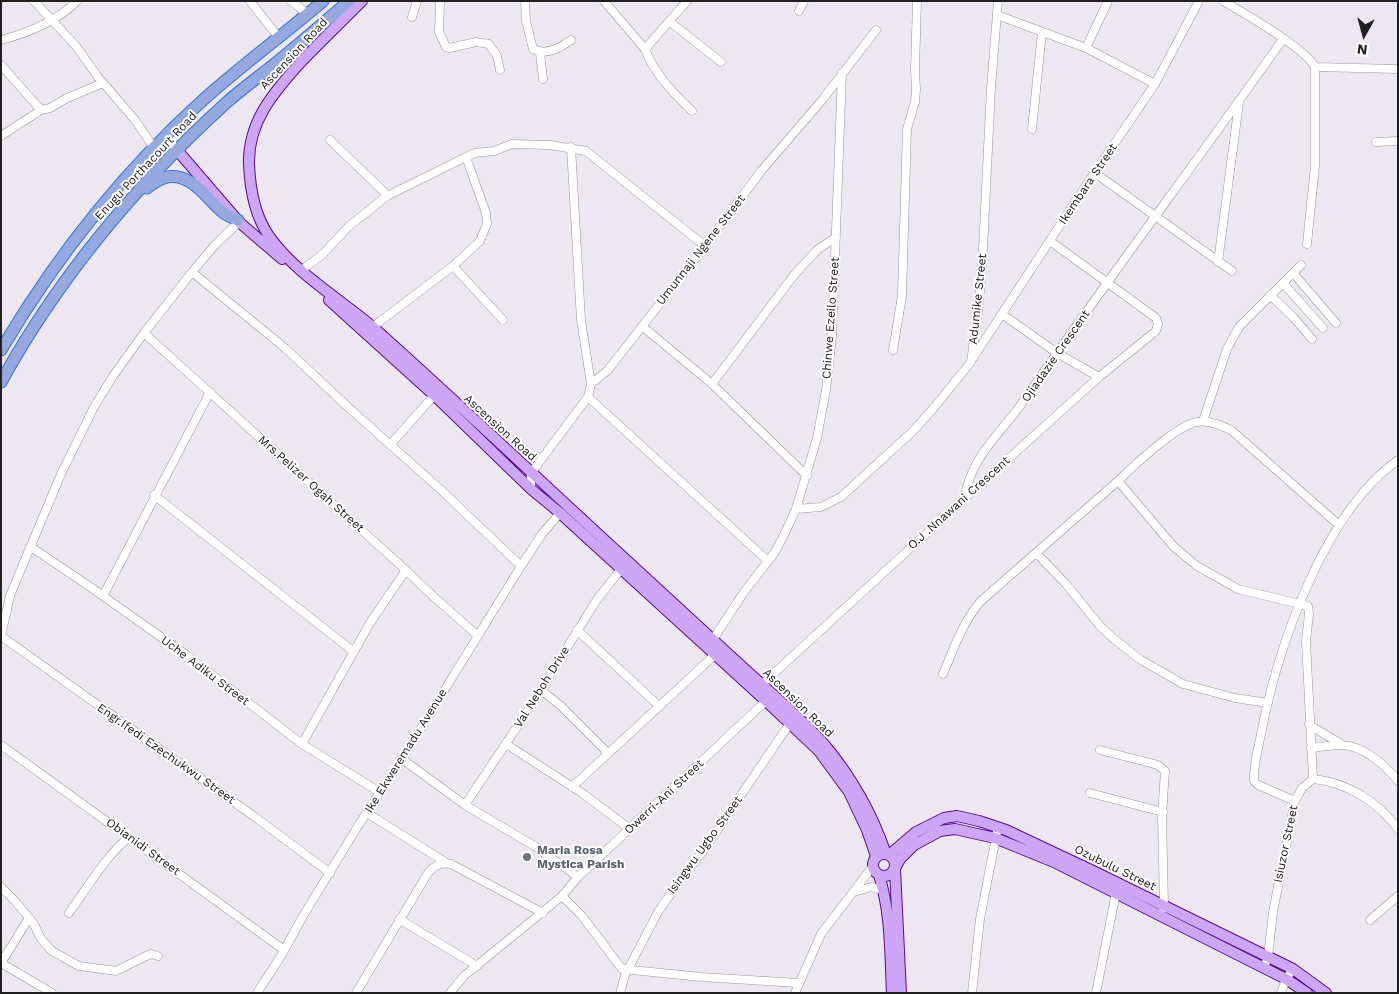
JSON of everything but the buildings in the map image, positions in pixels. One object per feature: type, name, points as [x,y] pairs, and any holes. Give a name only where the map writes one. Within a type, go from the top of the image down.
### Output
[{"type":"highway","points":[[1,350],[50,273],[101,206],[165,136],[204,99],[323,1]]},
{"type":"highway","name":"Enugu Porthacourt Road","points":[[1,382],[22,345],[80,261],[135,195],[177,150],[228,102],[349,1]]},
{"type":"highway","points":[[135,195],[158,181],[169,177],[180,178],[190,182],[225,214],[239,221]]},
{"type":"main road","name":"Ascension Road","points":[[362,1],[317,45],[276,90],[256,124],[249,164],[254,204],[260,221],[268,235],[284,254],[437,392],[532,473],[718,652],[769,698],[815,735],[839,764],[867,807],[881,861]]},
{"type":"main road","name":"Ascension Road","points":[[177,150],[239,221],[369,330]]},
{"type":"main road","name":"Ascension Road","points":[[437,392],[531,489],[621,569],[710,643]]},
{"type":"main road","name":"Ascension Road","points":[[769,698],[790,723],[819,751],[849,792],[881,861]]},
{"type":"main road","name":"Ozubulu Street","points":[[881,861],[916,832],[944,818],[963,817],[998,827],[1163,911],[1286,979],[1307,993]]},
{"type":"main road","name":"Ozubulu Street","points":[[895,868],[900,859],[914,845],[940,831],[955,829],[995,838],[1120,889]]},
{"type":"main road","points":[[881,861],[894,859],[901,993]]},
{"type":"main road","points":[[881,861],[888,876],[895,868]]},
{"type":"main road","points":[[881,861],[883,890],[890,933],[892,993]]},
{"type":"main road","name":"Ozubulu Street","points":[[1163,911],[1293,969],[1326,993]]},
{"type":"street","points":[[34,1],[76,46],[103,83],[135,120],[154,148]]},
{"type":"street","points":[[1,40],[40,26],[66,11],[77,1]]},
{"type":"street","points":[[250,1],[279,38]]},
{"type":"street","points":[[291,1],[308,14]]},
{"type":"street","points":[[412,17],[417,1]]},
{"type":"street","points":[[440,1],[439,32],[446,47],[450,48],[476,42],[489,44],[497,56],[500,70]]},
{"type":"street","points":[[524,1],[533,50],[540,53],[562,46],[571,40]]},
{"type":"street","points":[[604,1],[645,49],[648,58],[671,92],[692,110]]},
{"type":"street","points":[[645,49],[687,1]]},
{"type":"street","points":[[799,11],[804,1]]},
{"type":"street","points":[[893,350],[902,296],[907,129],[915,102],[916,90],[917,1]]},
{"type":"street","name":"Adumike Street","points":[[796,509],[822,507],[841,497],[913,431],[971,362],[982,269],[991,88],[998,1]]},
{"type":"street","points":[[1086,48],[1108,1]]},
{"type":"street","name":"Ikembara Street","points":[[971,362],[1156,84],[1199,1]]},
{"type":"street","points":[[1223,1],[1306,55],[1315,67],[1314,166],[1308,244]]},
{"type":"street","points":[[997,15],[1086,48],[1156,84]]},
{"type":"street","points":[[670,22],[721,62]]},
{"type":"street","name":"Umunnaji Ngene Street","points":[[591,384],[608,370],[762,170],[828,93],[876,30]]},
{"type":"street","points":[[1032,129],[1042,32]]},
{"type":"street","name":"Ojiadazie Crescent","points":[[965,498],[967,483],[988,445],[1018,409],[1283,39]]},
{"type":"street","points":[[540,53],[543,79]]},
{"type":"street","points":[[1,65],[41,110]]},
{"type":"street","points":[[1315,67],[1398,69]]},
{"type":"street","name":"Chinwe Ezeilo Street","points":[[710,643],[744,592],[780,544],[796,509],[817,438],[826,390],[832,336],[842,73]]},
{"type":"street","points":[[1,136],[41,110],[50,108],[67,98],[103,83]]},
{"type":"street","points":[[1218,262],[1239,102]]},
{"type":"street","points":[[165,136],[177,150]]},
{"type":"street","points":[[330,140],[384,191],[386,196]]},
{"type":"street","points":[[1376,142],[1398,141]]},
{"type":"street","points":[[302,270],[324,253],[348,227],[386,196],[466,157],[479,152],[494,151],[512,144],[550,145],[586,151],[705,246]]},
{"type":"street","points":[[531,489],[532,473],[588,397],[591,384],[580,311],[572,148]]},
{"type":"street","points":[[369,330],[453,266],[480,241],[487,224],[483,205],[466,157]]},
{"type":"street","points":[[1095,173],[1232,271]]},
{"type":"street","points":[[1,636],[10,596],[62,472],[85,423],[113,376],[144,333],[192,272],[239,221]]},
{"type":"street","points":[[712,384],[794,275],[817,250],[836,238]]},
{"type":"street","points":[[1050,241],[1107,284]]},
{"type":"street","points":[[1203,421],[1231,338],[1270,295],[1302,265]]},
{"type":"street","points":[[453,266],[503,320]]},
{"type":"street","points":[[192,272],[285,348],[440,489],[521,566]]},
{"type":"street","points":[[1293,273],[1336,323]]},
{"type":"street","name":"O.J .Nnawani Crescent","points":[[758,688],[1099,377],[1156,331],[1158,324],[1156,318],[1107,284]]},
{"type":"street","points":[[1283,284],[1324,328]]},
{"type":"street","points":[[1270,295],[1312,339]]},
{"type":"street","points":[[1002,314],[1057,353],[1099,377]]},
{"type":"street","points":[[642,326],[712,384],[807,476]]},
{"type":"street","name":"Mrs.Pelizer Ogah Street","points":[[144,333],[477,635]]},
{"type":"street","points":[[103,596],[154,495],[210,392]]},
{"type":"street","points":[[390,444],[437,392]]},
{"type":"street","points":[[588,397],[768,561]]},
{"type":"street","points":[[943,674],[963,626],[970,613],[981,601],[1139,461],[1188,424],[1203,421],[1219,425],[1238,436],[1339,525]]},
{"type":"street","points":[[1295,801],[1258,785],[1254,781],[1256,759],[1268,704],[1291,625],[1315,569],[1339,525],[1370,484],[1386,468],[1398,460]]},
{"type":"street","points":[[1118,481],[1174,548],[1197,566],[1238,588],[1308,606],[1306,641],[1313,779],[1353,791],[1370,800],[1384,812],[1398,829]]},
{"type":"street","points":[[154,495],[354,652]]},
{"type":"street","name":"Ike Ekweremadu Avenue","points":[[258,993],[303,916],[402,759],[477,635],[542,534],[560,513]]},
{"type":"street","name":"Uche Adiku Street","points":[[31,547],[185,654],[302,744],[381,792]]},
{"type":"street","points":[[1036,553],[1066,584],[1100,626],[1127,650],[1147,664],[1183,684],[1208,692],[1268,704]]},
{"type":"street","name":"Val Neboh Drive","points":[[465,805],[541,690],[596,601],[621,569]]},
{"type":"street","points":[[302,744],[370,622],[406,570]]},
{"type":"street","points":[[1291,625],[1298,623],[1307,628]]},
{"type":"street","points":[[577,630],[630,677],[659,706]]},
{"type":"street","name":"Engr.Ifedi Ezechukwu Street","points":[[1,636],[330,872]]},
{"type":"street","points":[[572,787],[718,652]]},
{"type":"street","points":[[541,690],[561,706],[608,753]]},
{"type":"street","name":"Owerri-Ani Street","points":[[450,993],[464,976],[562,896],[578,877],[769,698]]},
{"type":"street","name":"Isingwu Ugbo Street","points":[[620,993],[627,971],[661,907],[704,851],[790,723]]},
{"type":"street","points":[[1309,725],[1342,745],[1365,752],[1397,779]]},
{"type":"street","points":[[506,744],[572,787],[630,829]]},
{"type":"street","name":"Obianidi Street","points":[[1,745],[284,950]]},
{"type":"street","points":[[1311,748],[1342,745]]},
{"type":"street","points":[[1100,750],[1158,765],[1165,771],[1163,911]]},
{"type":"street","points":[[402,759],[465,805],[536,847],[578,877]]},
{"type":"street","name":"Isiuzor Street","points":[[1264,967],[1268,957],[1275,903],[1295,801],[1302,788],[1313,779]]},
{"type":"street","points":[[1090,793],[1163,812]]},
{"type":"street","points":[[367,813],[444,862],[543,913]]},
{"type":"street","points":[[972,993],[980,919],[998,827]]},
{"type":"street","points":[[69,913],[120,844],[129,837]]},
{"type":"street","name":"Ozubulu Street","points":[[795,993],[820,934],[852,893],[881,861]]},
{"type":"street","points":[[356,993],[428,873],[438,864],[444,862]]},
{"type":"street","points":[[1,887],[34,924],[41,939],[52,951],[79,966],[116,971],[151,954],[158,956]]},
{"type":"street","points":[[852,893],[871,888],[883,890]]},
{"type":"street","points":[[1096,993],[1120,889]]},
{"type":"street","points":[[562,896],[582,916],[620,969],[798,983]]},
{"type":"street","points":[[1370,920],[1398,896]]},
{"type":"street","points":[[29,918],[1,963],[52,993]]},
{"type":"street","points":[[399,919],[477,966]]},
{"type":"street","points":[[1281,993],[1286,979],[1293,969]]},
{"type":"place","name":"Maria Rosa Mystica Parish","points":[[527,857]]}]
